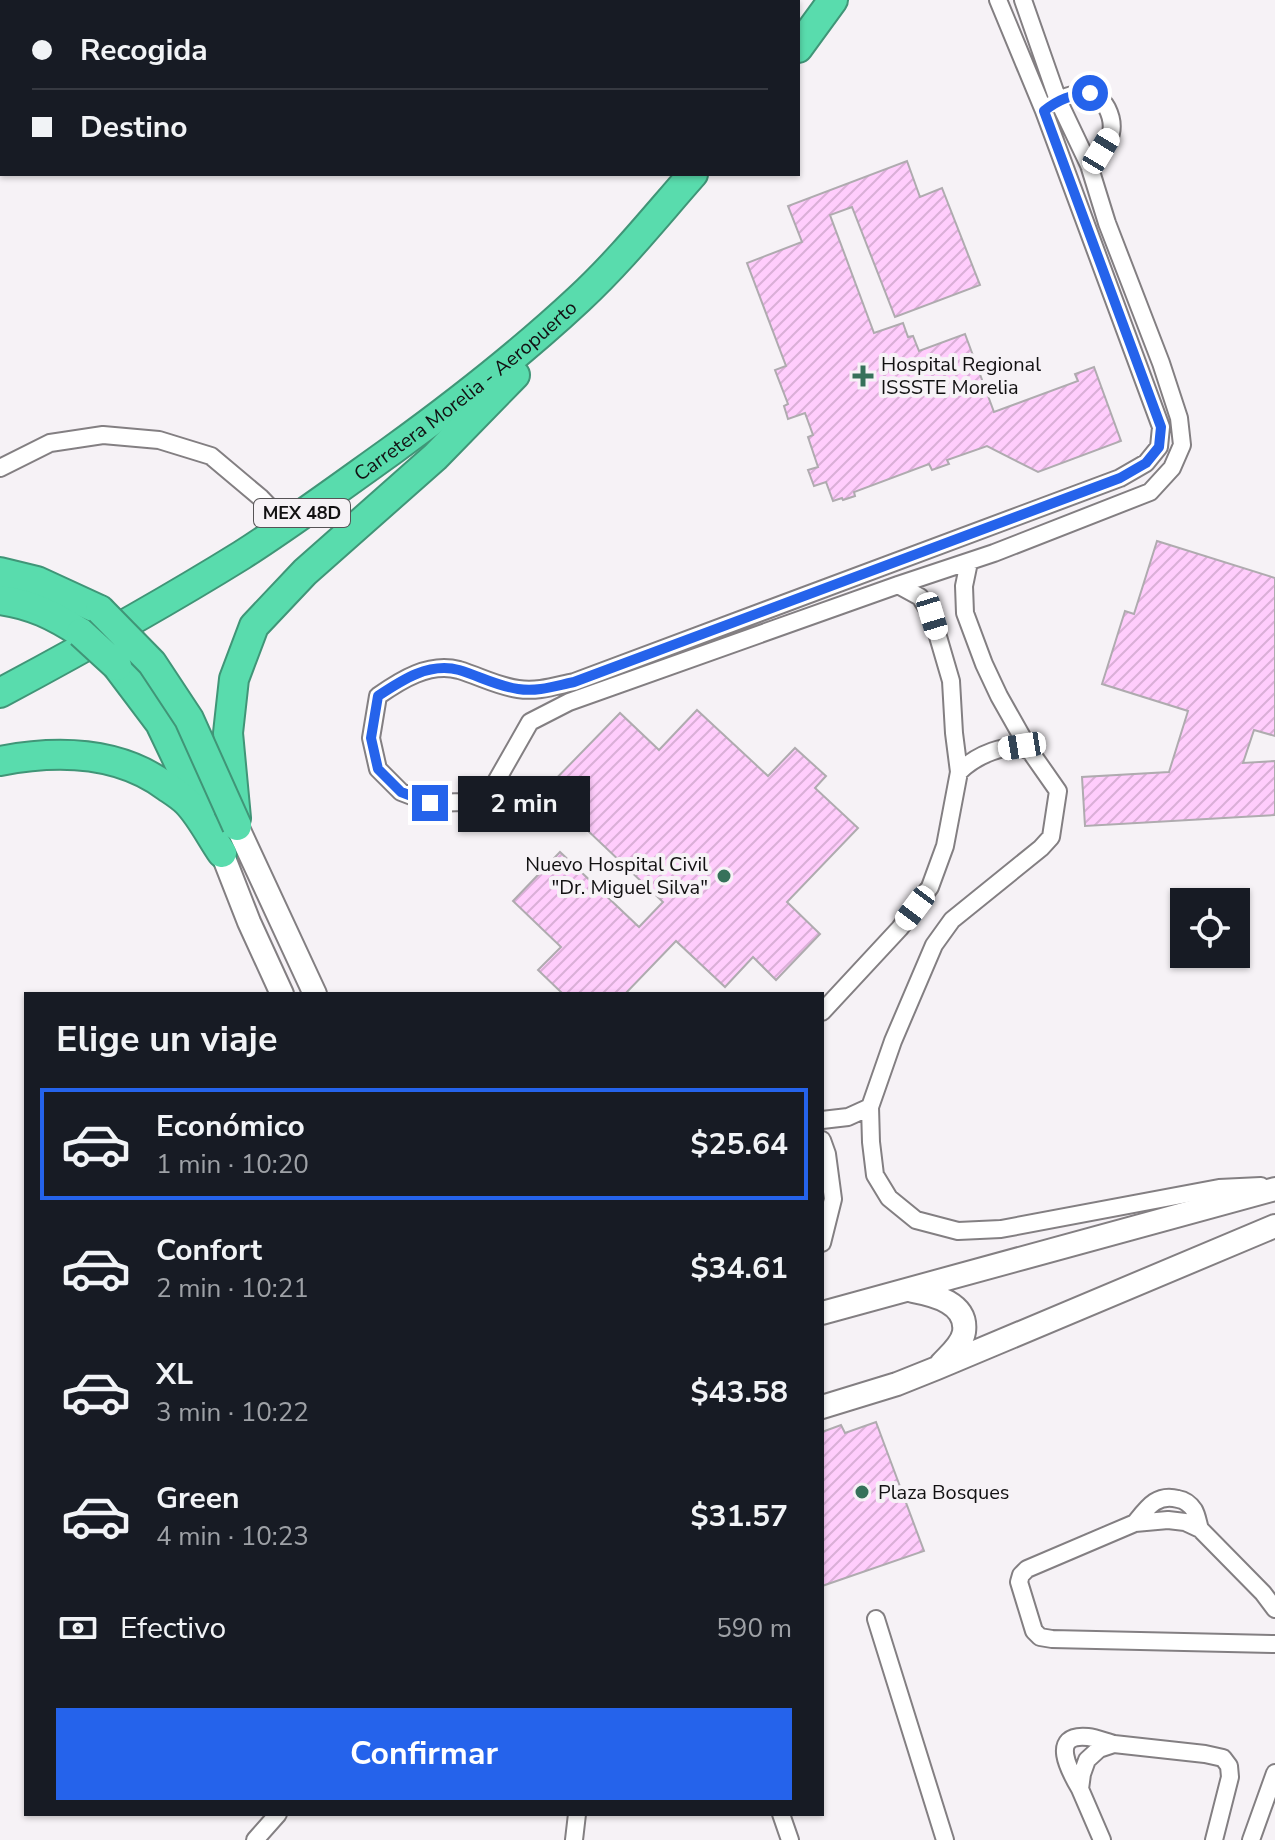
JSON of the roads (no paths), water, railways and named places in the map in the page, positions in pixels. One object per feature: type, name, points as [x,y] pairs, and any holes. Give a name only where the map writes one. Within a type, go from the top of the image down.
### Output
[{"type":"highway","points":[[800,45],[833,0]]},
{"type":"highway","name":"Carretera Morelia - Aeropuerto","points":[[0,693],[88,646],[243,554],[450,408],[580,298],[629,248],[691,176]]},
{"type":"highway","points":[[237,826],[228,733],[234,679],[254,626],[305,572],[435,457],[528,362],[580,298]]},
{"type":"highway","points":[[0,572],[37,581],[100,610],[152,663],[189,719],[237,826]]},
{"type":"highway","points":[[0,600],[36,608],[61,619],[117,666],[160,723],[222,853]]},
{"type":"highway","points":[[0,761],[28,755],[85,755],[126,764],[154,778],[187,802],[222,853]]},
{"type":"street","points":[[998,0],[1044,111],[1161,427],[1159,447],[1146,463],[1120,478],[574,682],[541,690],[518,689],[457,669],[433,669],[404,678],[378,696],[371,738],[378,769],[401,792],[430,803],[464,802],[493,787],[530,722],[548,711],[969,562],[1150,492],[1172,468],[1182,445],[1179,418],[1107,223],[1089,165],[1058,100],[1023,0]]},
{"type":"street","points":[[1044,111],[1071,95],[1090,93],[1103,101],[1111,116],[1111,135],[1089,165]]},
{"type":"street","points":[[0,468],[50,443],[103,435],[159,440],[211,456],[261,498],[286,524]]},
{"type":"street","points":[[969,562],[964,586],[965,613],[994,686],[1030,751],[1058,791],[1051,837],[952,920],[934,945],[893,1041],[870,1107],[875,1175],[889,1198],[916,1220],[958,1231],[1001,1229],[1219,1188],[1275,1187]]},
{"type":"street","points":[[824,1010],[900,928],[930,887],[945,846],[959,772],[951,681],[932,616],[920,597],[898,585]]},
{"type":"street","points":[[959,772],[967,764],[994,751],[1022,746],[1030,751]]},
{"type":"street","points":[[237,826],[314,992]]},
{"type":"street","points":[[222,853],[281,992]]},
{"type":"street","points":[[824,1120],[848,1117],[870,1107]]},
{"type":"street","points":[[824,1146],[833,1199],[824,1235]]},
{"type":"street","points":[[824,1312],[1275,1187]]},
{"type":"street","points":[[824,1406],[897,1384],[1275,1226]]},
{"type":"street","points":[[908,1290],[936,1295],[961,1314],[964,1332],[958,1346],[937,1368]]},
{"type":"street","points":[[1135,1523],[1146,1508],[1157,1500],[1169,1497],[1184,1500],[1194,1510],[1200,1529]]},
{"type":"street","points":[[1275,1609],[1200,1529],[1185,1522],[1168,1520],[1135,1523],[1027,1569],[1019,1582],[1034,1631],[1040,1637],[1275,1644]]},
{"type":"street","points":[[876,1619],[945,1840]]},
{"type":"street","points":[[1102,1840],[1064,1757],[1067,1744],[1075,1738],[1089,1737],[1114,1744],[1223,1758],[1229,1766],[1230,1777],[1214,1840]]},
{"type":"street","points":[[1080,1789],[1087,1760],[1099,1749],[1114,1744]]},
{"type":"street","points":[[1251,1840],[1275,1773]]},
{"type":"street","points":[[255,1840],[276,1816]]},
{"type":"street","points":[[574,1840],[577,1816]]},
{"type":"street","points":[[782,1816],[790,1840]]},
{"type":"place","name":"Hospital Regional ISSSTE Morelia","points":[[863,376]]},
{"type":"place","name":"Nuevo Hospital Civil \"Dr. Miguel Silva\"","points":[[724,876]]},
{"type":"place","name":"Plaza Bosques","points":[[862,1492]]}]
